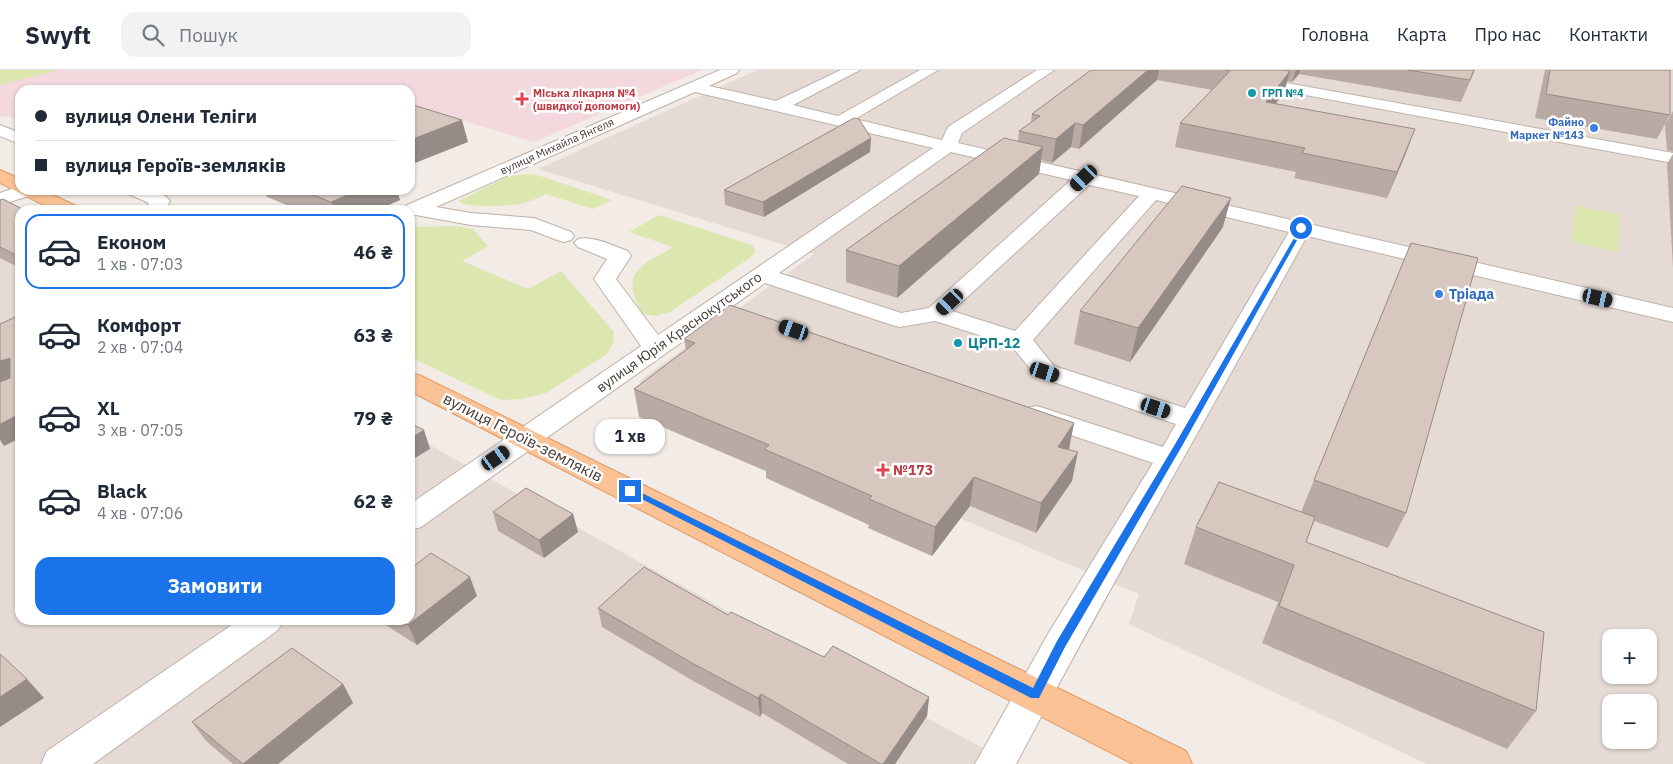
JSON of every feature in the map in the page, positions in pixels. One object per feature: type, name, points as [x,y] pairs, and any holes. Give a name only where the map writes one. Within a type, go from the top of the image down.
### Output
[{"type":"main road","points":[[0,176],[15,184]]},
{"type":"main road","points":[[38,195],[59,205]]},
{"type":"main road","name":"вулиця Героїв-земляків","points":[[415,383],[1172,764]]},
{"type":"street","name":"вулиця Михайла Янгеля","points":[[415,209],[732,70]]},
{"type":"street","points":[[779,106],[853,70]]},
{"type":"street","points":[[840,120],[931,70]]},
{"type":"street","points":[[949,145],[954,131],[1047,70]]},
{"type":"street","points":[[1191,70],[1673,158]]},
{"type":"street","points":[[694,87],[1673,315]]},
{"type":"street","points":[[0,130],[15,137]]},
{"type":"street","name":"вулиця Юрія Краснокутського","points":[[415,515],[949,145]]},
{"type":"street","points":[[936,314],[1084,178]]},
{"type":"street","points":[[1020,340],[1152,193]]},
{"type":"street","points":[[0,199],[15,194]]},
{"type":"street","points":[[145,195],[160,202],[158,205]]},
{"type":"street","points":[[415,210],[471,219],[534,224],[620,256],[604,279],[656,349]]},
{"type":"street","points":[[995,764],[1035,695],[1061,644],[1193,420],[1301,228]]},
{"type":"street","points":[[762,275],[900,320],[936,314],[1020,340],[1045,372],[1193,420]]},
{"type":"street","points":[[718,304],[746,314]]},
{"type":"street","points":[[1010,404],[1170,459]]},
{"type":"street","points":[[61,764],[259,625]]},
{"type":"shaded area","name":"Міська лікарня №4 (швидкої допомоги)","points":[[21,70],[702,70],[534,142],[421,108],[415,110],[415,85],[15,85],[15,119],[9,116],[0,117],[0,75]]},
{"type":"shaded area","points":[[757,70],[1673,70],[1673,764],[1427,764],[1129,624],[1139,594],[638,382],[814,254],[538,169]]},
{"type":"shaded area","points":[[0,205],[15,214],[15,625],[415,625],[415,437],[740,618],[1013,764],[0,764]]},
{"type":"green space","points":[[0,70],[59,70],[0,85]]},
{"type":"green space","points":[[525,174],[537,175],[612,200],[593,209],[546,194],[524,203],[510,205],[480,206],[463,204],[458,201],[507,177]]},
{"type":"green space","points":[[1576,206],[1620,215],[1618,252],[1571,242]]},
{"type":"green space","points":[[659,215],[749,244],[754,247],[755,252],[750,258],[670,312],[656,316],[644,314],[635,297],[632,287],[633,279],[642,266],[673,247],[629,232]]},
{"type":"green space","points":[[455,226],[473,229],[488,246],[462,261],[528,289],[561,271],[614,332],[613,343],[607,354],[546,393],[522,399],[501,400],[415,359],[415,227]]},
{"type":"building","points":[[1091,70],[1148,70],[1083,125],[1075,123],[1056,139],[1019,131],[1040,116],[1032,114]]},
{"type":"building","points":[[1225,70],[1290,71],[1266,102],[1415,129],[1397,172],[1302,153],[1305,148],[1180,123],[1230,71]]},
{"type":"building","points":[[1408,70],[1474,70],[1470,80]]},
{"type":"building","points":[[1550,70],[1670,70],[1670,115],[1546,94]]},
{"type":"building","points":[[415,106],[462,120],[415,138]]},
{"type":"building","points":[[854,118],[859,119],[871,138],[763,202],[724,190]]},
{"type":"building","points":[[1004,138],[1043,147],[899,266],[846,250]]},
{"type":"building","points":[[1182,186],[1231,198],[1138,328],[1080,311]]},
{"type":"building","points":[[313,195],[347,195],[331,202]]},
{"type":"building","points":[[3,199],[15,205],[15,254],[0,247],[0,200]]},
{"type":"building","points":[[1411,243],[1478,258],[1406,513],[1314,480]]},
{"type":"building","points":[[730,305],[1074,423],[1058,447],[1078,452],[1041,503],[974,477],[935,527],[869,499],[872,496],[764,449],[769,445],[634,389],[695,343],[684,339]]},
{"type":"building","points":[[15,317],[15,416],[0,424],[0,382],[10,378],[10,358],[0,361],[0,324]]},
{"type":"building","points":[[415,426],[424,430],[415,436]]},
{"type":"building","points":[[1219,482],[1315,517],[1306,542],[1544,632],[1536,711],[1279,606],[1294,565],[1196,527]]},
{"type":"building","points":[[526,488],[573,514],[539,540],[493,512]]},
{"type":"building","points":[[431,553],[470,577],[415,620],[415,565]]},
{"type":"building","points":[[644,567],[728,615],[731,612],[824,657],[833,646],[929,697],[883,764],[881,764],[761,694],[758,698],[692,663],[598,608]]},
{"type":"building","points":[[292,648],[343,684],[243,764],[192,722]]},
{"type":"building","points":[[0,654],[27,679],[0,697]]},
{"type":"place","name":"ГРП №4","points":[[1252,93]]},
{"type":"place","name":"Міська лікарня №4 (швидкої допомоги)","points":[[522,99]]},
{"type":"place","name":"Файно Маркет №143","points":[[1594,128]]},
{"type":"place","name":"Тріада","points":[[1439,294]]},
{"type":"place","name":"ЦРП-12","points":[[958,343]]},
{"type":"place","name":"№173","points":[[883,470]]},
{"type":"route","points":[[630,491],[1035,695],[1061,644],[1178,446],[1301,228]]}]
